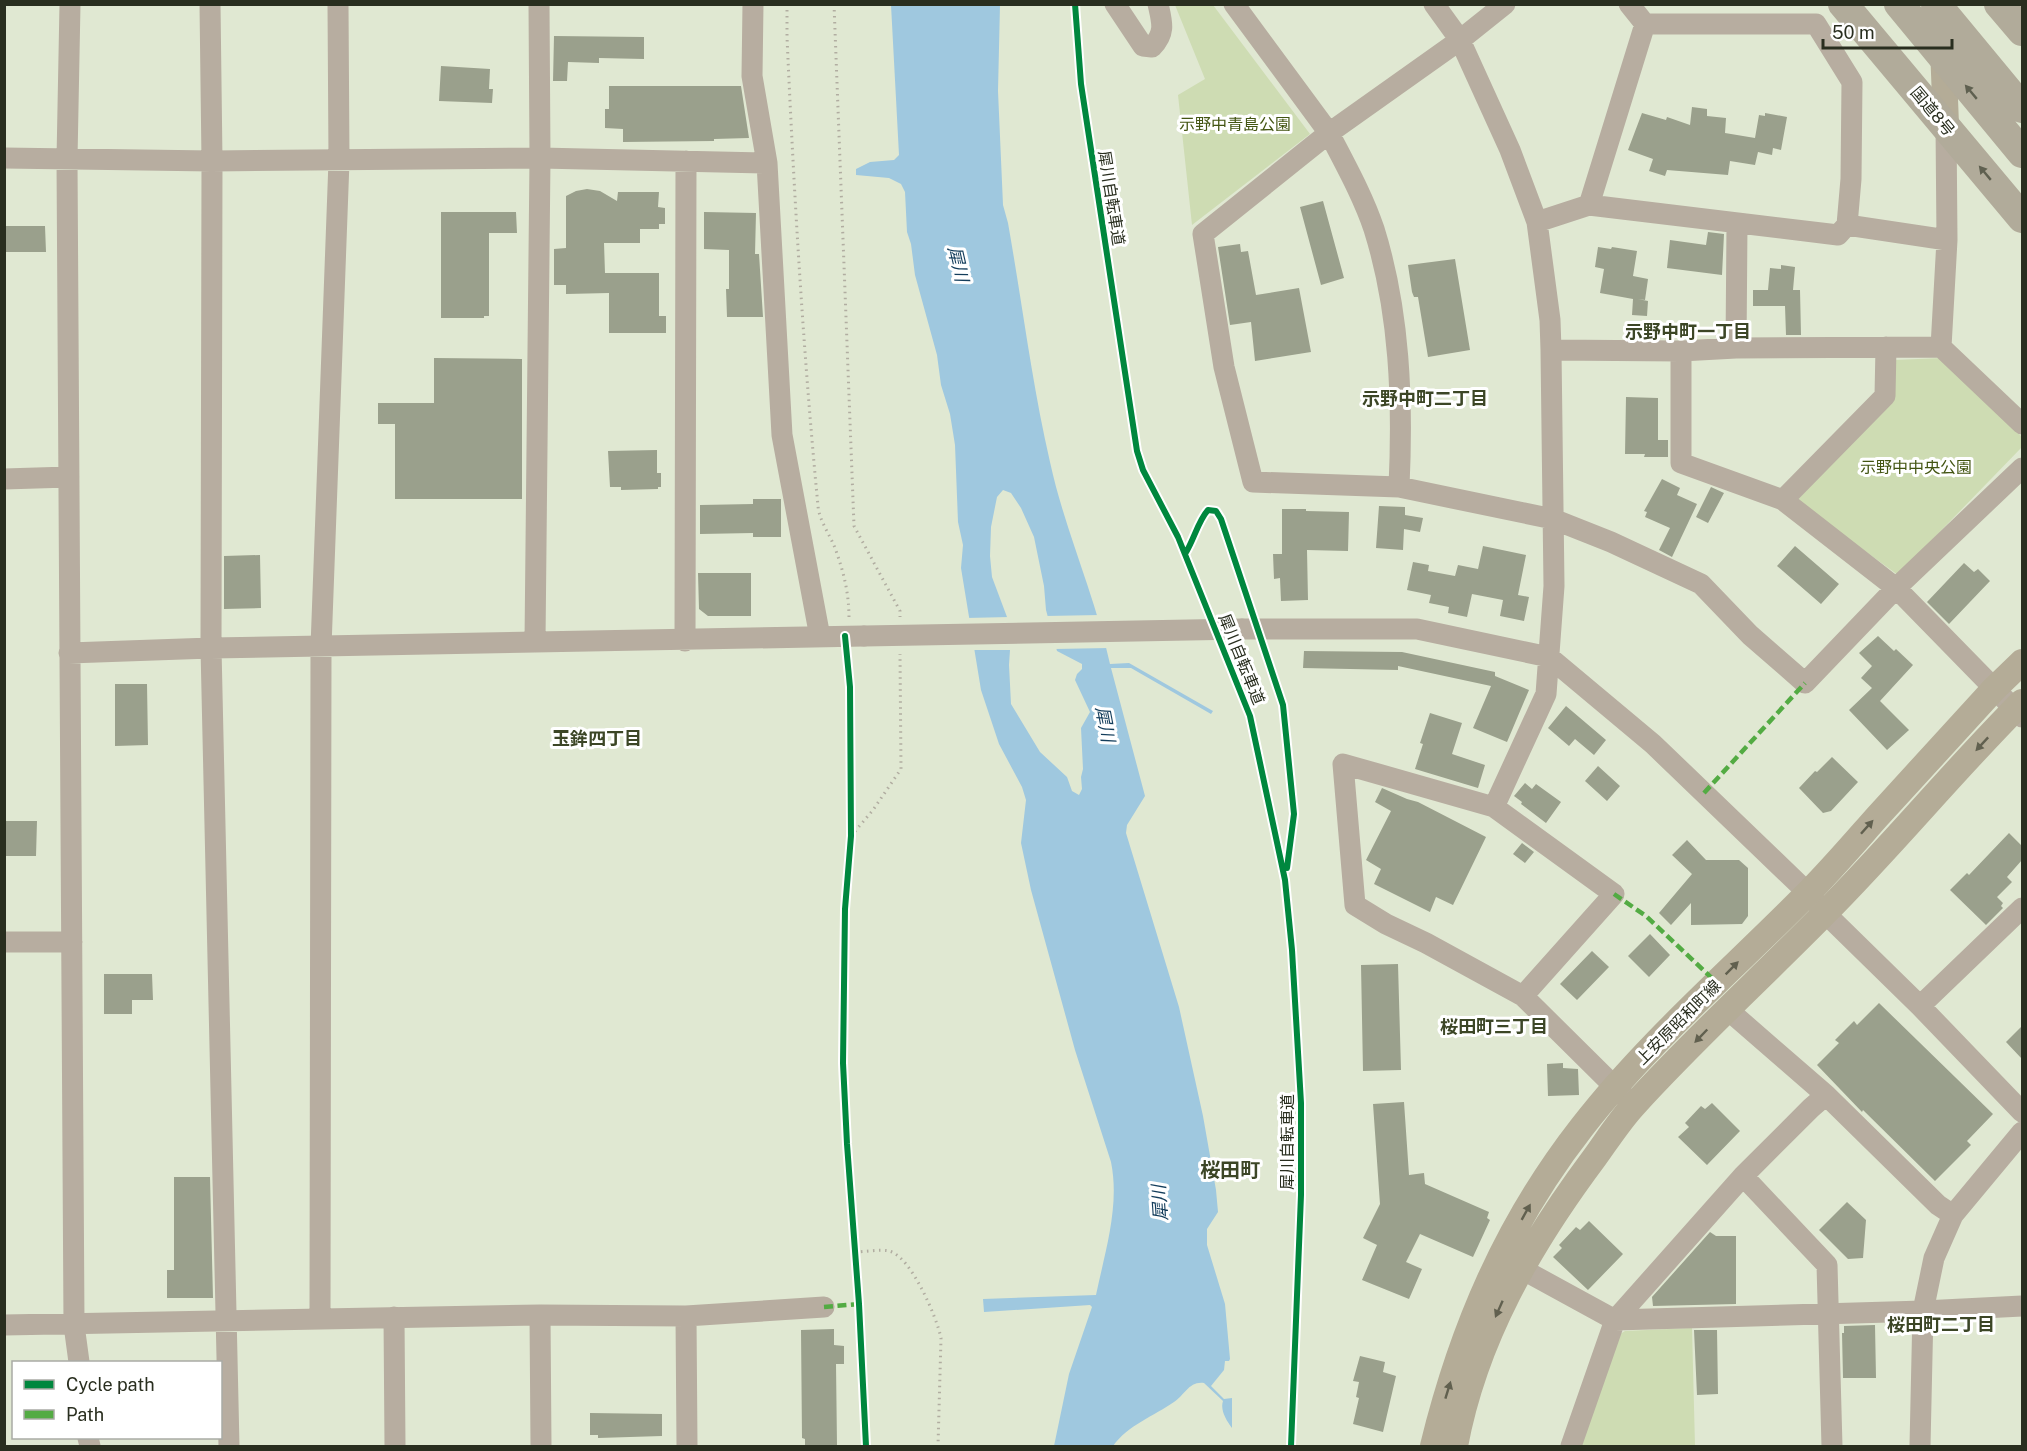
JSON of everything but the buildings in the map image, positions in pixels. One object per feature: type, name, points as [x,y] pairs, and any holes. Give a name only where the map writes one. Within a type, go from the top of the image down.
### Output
[{"type":"highway","name":"国道8号","points":[[1843,4],[2022,218]]},
{"type":"highway","points":[[1899,4],[2022,153]]},
{"type":"highway","points":[[1936,4],[2022,108]]},
{"type":"highway","points":[[1999,4],[2022,31]]},
{"type":"main road","points":[[1942,4],[1946,125]]},
{"type":"main road","name":"上安原昭和町線","points":[[1455,1446],[1483,1348],[1499,1308],[1510,1263],[1552,1167],[1583,1125],[1650,1049],[1808,893],[2022,662]]},
{"type":"main road","name":"上安原昭和町線","points":[[1433,1446],[1445,1396],[1463,1341],[1486,1287],[1510,1263],[1634,1106],[1727,1009],[1825,913],[2020,710]]},
{"type":"street","points":[[70,4],[67,159],[69,653],[74,1325],[79,1361]]},
{"type":"street","points":[[210,4],[211,648],[228,1320],[229,1446]]},
{"type":"street","points":[[320,1318],[321,647],[339,161],[338,4]]},
{"type":"street","points":[[535,642],[540,158],[539,4]]},
{"type":"street","points":[[753,4],[752,76],[767,163],[782,435],[820,637]]},
{"type":"street","points":[[1115,4],[1143,46],[1152,46],[1160,38],[1163,22],[1158,4]]},
{"type":"street","points":[[1234,4],[1329,133],[1374,228],[1387,280],[1400,372],[1399,487]]},
{"type":"street","points":[[1434,4],[1460,40],[1510,150],[1537,222],[1550,320],[1554,586],[1546,694],[1494,807]]},
{"type":"street","points":[[1505,4],[1460,40],[1329,133],[1203,234],[1224,366],[1252,482],[1399,487],[1553,519],[1611,542],[1701,584],[1750,635],[1805,683],[1896,588],[2022,468]]},
{"type":"street","points":[[1629,4],[1645,24]]},
{"type":"street","points":[[1537,222],[1589,205],[1839,235],[1847,225],[1851,179],[1852,82],[1816,24],[1645,24]]},
{"type":"street","points":[[1589,205],[1645,24]]},
{"type":"street","points":[[1941,347],[1947,240],[1946,125]]},
{"type":"street","points":[[4,158],[212,161],[540,158],[767,163]]},
{"type":"street","points":[[685,641],[686,161]]},
{"type":"street","points":[[1736,348],[1737,224]]},
{"type":"street","points":[[1847,225],[1947,240]]},
{"type":"street","points":[[1783,500],[1885,396],[1886,347]]},
{"type":"street","points":[[1551,350],[1681,351],[1736,348],[1941,347],[2022,424]]},
{"type":"street","points":[[1681,351],[1681,463],[1783,500],[1896,588],[1995,689],[2020,710]]},
{"type":"street","points":[[4,479],[69,477]]},
{"type":"street","points":[[69,653],[211,648],[685,641],[820,637],[856,630],[1417,629],[1549,657],[1653,744],[1808,893],[1825,913],[1920,1006],[2022,1112]]},
{"type":"street","points":[[1523,996],[1614,894],[1494,807],[1343,764],[1355,905],[1386,924],[1523,996],[1634,1106]]},
{"type":"street","points":[[1920,1006],[2022,908]]},
{"type":"street","points":[[4,942],[72,942]]},
{"type":"street","points":[[1727,1009],[1826,1095],[1938,1205],[1953,1215]]},
{"type":"street","points":[[1570,1446],[1615,1320],[1743,1176],[1826,1095]]},
{"type":"street","points":[[1920,1446],[1923,1311],[1934,1258],[1953,1215],[2022,1132]]},
{"type":"street","points":[[1743,1176],[1827,1265],[1832,1446]]},
{"type":"street","points":[[1510,1263],[1615,1320],[2022,1306]]},
{"type":"street","points":[[4,1325],[540,1315],[686,1316],[824,1307]]},
{"type":"street","points":[[540,1315],[541,1446]]},
{"type":"street","points":[[686,1316],[687,1446]]},
{"type":"street","points":[[394,1317],[395,1446]]},
{"type":"path","points":[[787,4],[795,231],[818,510],[835,549],[849,593],[856,630]]},
{"type":"path","points":[[834,4],[854,526],[900,612],[900,623]]},
{"type":"path","points":[[851,836],[902,769],[900,645]]},
{"type":"path","points":[[855,1252],[889,1251],[898,1256],[912,1274],[938,1323],[941,1338],[938,1446]]},
{"type":"green space","name":"示野中青島公園","points":[[1175,5],[1213,5],[1310,134],[1192,225],[1178,95],[1205,79]]},
{"type":"green space","name":"示野中中央公園","points":[[1942,358],[2022,437],[2022,447],[1898,575],[1796,501],[1894,399],[1894,360]]},
{"type":"green space","points":[[1692,1328],[1695,1446],[1580,1446],[1617,1336],[1625,1331]]},
{"type":"water","name":"犀川","points":[[891,5],[1000,5],[998,91],[1003,205],[1008,223],[1032,373],[1056,488],[1104,638],[1110,664],[1129,663],[1213,711],[1211,714],[1131,668],[1111,668],[1145,796],[1127,825],[1126,833],[1179,1007],[1203,1116],[1216,1190],[1218,1212],[1207,1229],[1207,1245],[1225,1304],[1230,1359],[1225,1361],[1224,1370],[1211,1386],[1224,1399],[1232,1398],[1232,1428],[1223,1411],[1223,1401],[1204,1383],[1199,1383],[1191,1386],[1174,1402],[1126,1432],[1113,1446],[1054,1446],[1069,1374],[1092,1307],[1090,1305],[984,1312],[983,1299],[1096,1295],[1113,1212],[1113,1179],[1111,1162],[1075,1050],[1031,890],[1021,843],[1026,800],[1022,787],[999,744],[981,690],[961,568],[963,545],[958,522],[955,445],[950,414],[941,385],[937,355],[915,275],[907,232],[905,192],[901,184],[889,178],[856,175],[856,169],[870,162],[894,160],[899,155]],"holes":[[[1003,490],[1011,493],[1021,508],[1034,537],[1044,586],[1046,610],[1057,651],[1082,664],[1082,669],[1075,680],[1090,712],[1081,728],[1083,769],[1082,789],[1079,795],[1072,791],[1067,777],[1040,752],[1011,704],[1007,617],[992,577],[990,556],[991,527],[997,497]]]},
{"type":"pier","points":[[1100,615],[1109,648],[1054,649],[1045,616]]},
{"type":"pier","points":[[1010,617],[1013,650],[972,650],[966,618]]},
{"type":"marked path","points":[[1704,793],[1805,683]]},
{"type":"marked path","points":[[1614,894],[1646,916],[1717,983]]},
{"type":"marked path","points":[[824,1307],[859,1304]]},
{"type":"cycle path","name":"犀川自転車道","points":[[1075,4],[1081,84],[1137,451],[1143,470],[1178,537],[1250,716],[1285,880],[1292,950],[1301,1103],[1301,1195],[1291,1446]]},
{"type":"cycle path","name":"犀川自転車道","points":[[1185,554],[1205,514],[1208,510],[1216,511],[1221,519],[1283,705],[1294,814],[1287,868]]},
{"type":"cycle path","points":[[845,636],[850,687],[851,836],[845,909],[843,1063],[866,1446]]},
{"type":"district","name":"示野中町一丁目","points":[[1688,332]]},
{"type":"district","name":"示野中町二丁目","points":[[1425,399]]},
{"type":"district","name":"玉鉾四丁目","points":[[597,739]]},
{"type":"district","name":"桜田町三丁目","points":[[1494,1027]]},
{"type":"district","name":"桜田町","points":[[1230,1170]]},
{"type":"district","name":"桜田町二丁目","points":[[1941,1325]]}]
